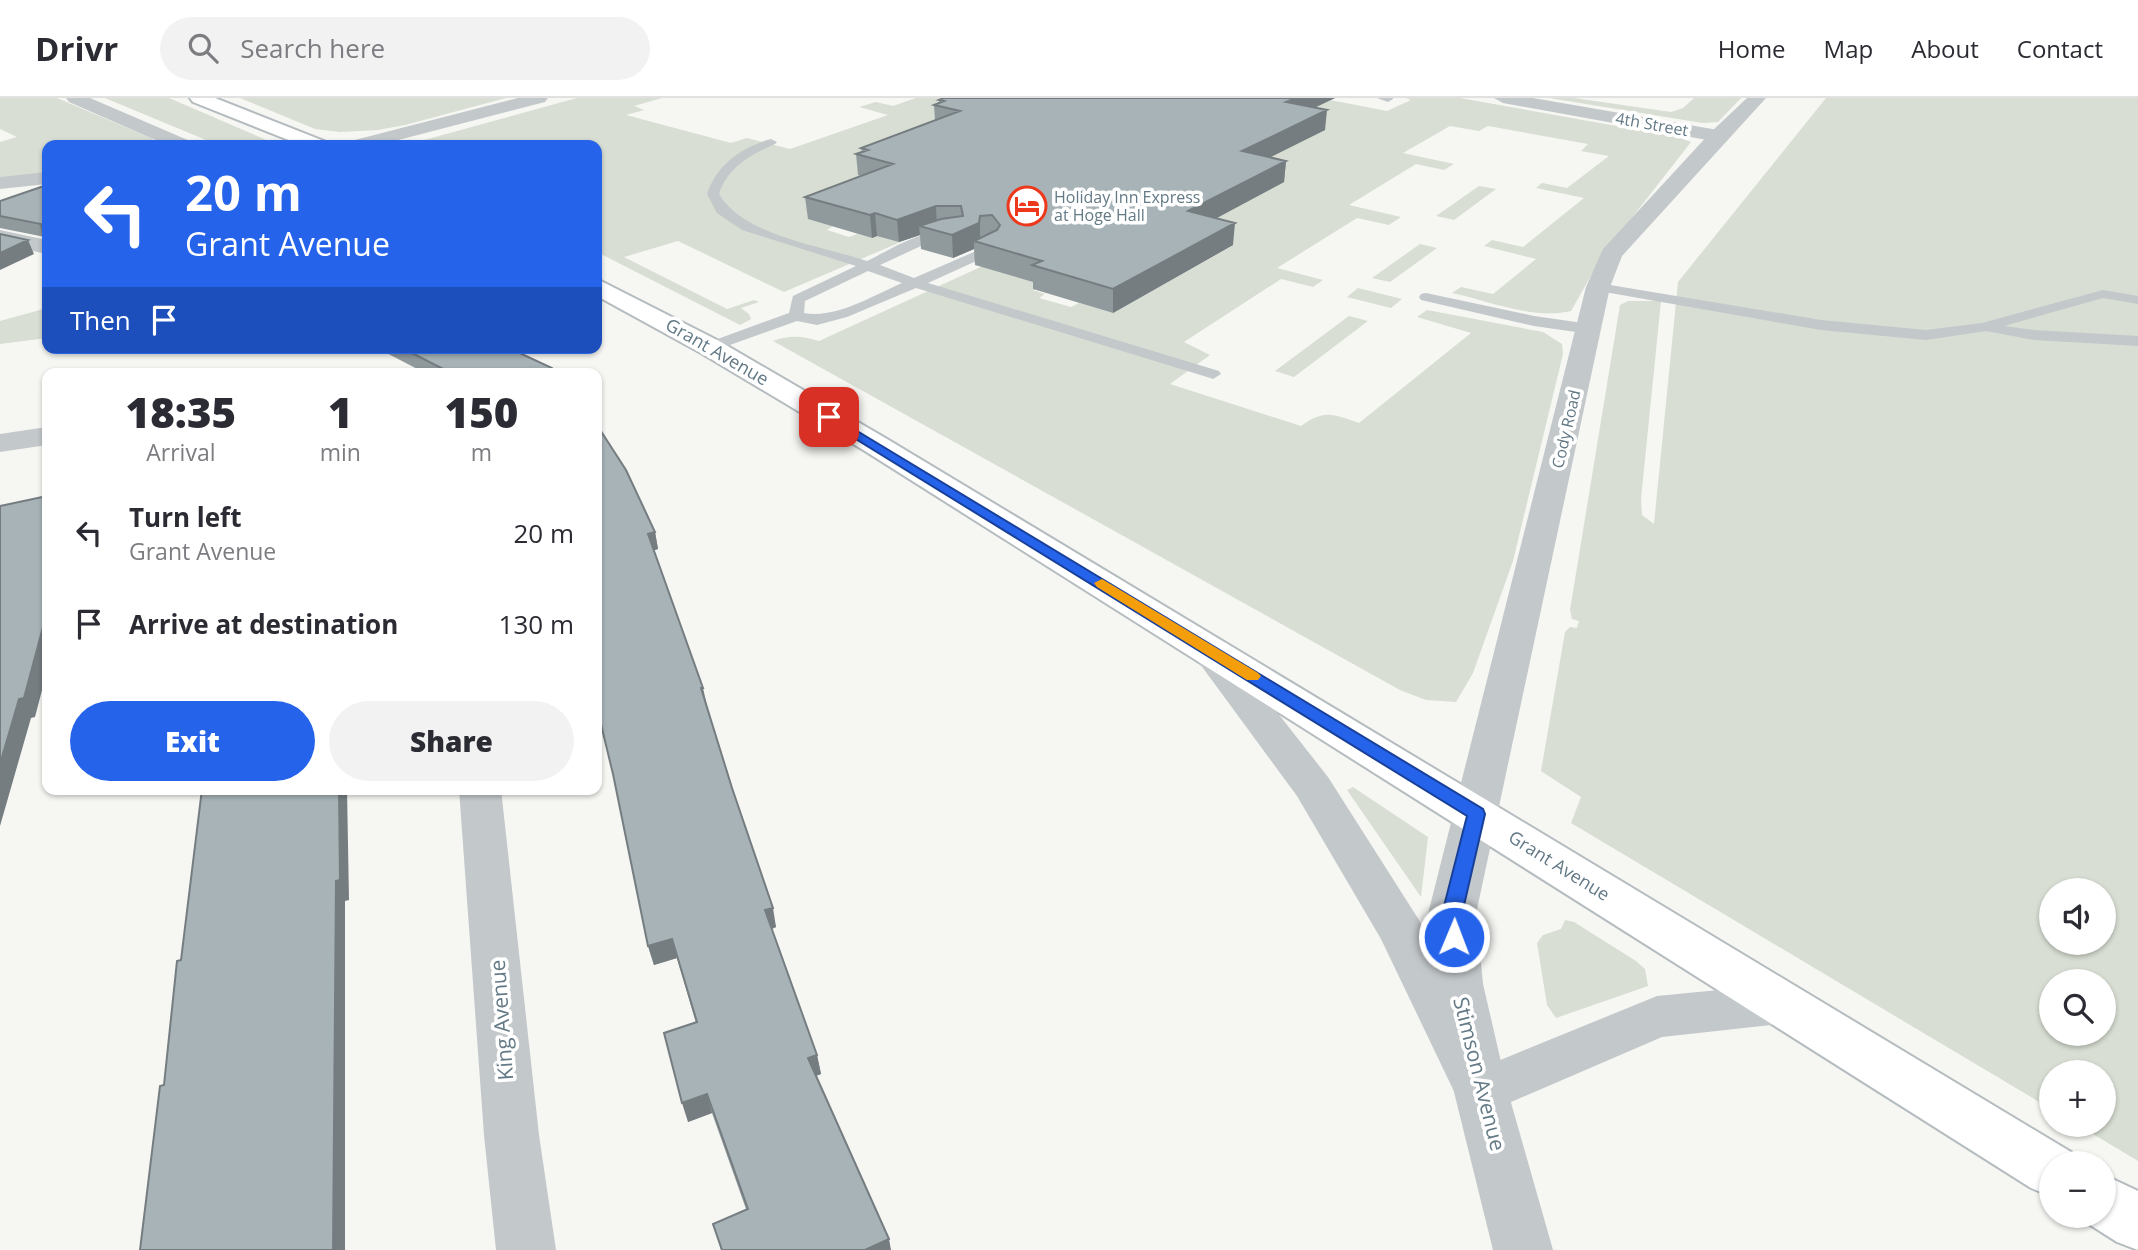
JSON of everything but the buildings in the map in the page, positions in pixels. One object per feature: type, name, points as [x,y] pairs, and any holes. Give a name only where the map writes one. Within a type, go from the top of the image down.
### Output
[{"type":"main road","points":[[199,98],[304,140]]},
{"type":"main road","name":"Grant Avenue","points":[[602,289],[710,347],[1208,649],[2039,1163]]},
{"type":"main road","points":[[2116,1209],[2138,1223]]},
{"type":"street","points":[[75,98],[172,140]]},
{"type":"street","points":[[377,140],[539,98]]},
{"type":"street","name":"4th Street","points":[[1503,98],[1718,136]]},
{"type":"street","name":"Cody Road","points":[[1476,814],[1598,286],[1611,254],[1718,136],[1757,98]]},
{"type":"street","points":[[0,183],[42,179]]},
{"type":"street","points":[[0,237],[42,246]]},
{"type":"street","points":[[0,443],[42,437]]},
{"type":"street","points":[[1208,649],[1313,787],[1402,933],[1481,1092],[1657,1017],[1781,1004]]},
{"type":"street","name":"King Avenue","points":[[481,795],[498,966],[503,1058],[526,1250]]},
{"type":"street","name":"Stimson Avenue","points":[[1476,814],[1452,914],[1458,984],[1481,1092],[1523,1250]]},
{"type":"lane","points":[[1382,98],[1388,99]]},
{"type":"lane","points":[[771,142],[750,150],[720,174],[713,194],[722,210],[747,227],[914,283],[1213,374]]},
{"type":"lane","points":[[796,316],[798,299],[916,243],[941,235],[957,234]]},
{"type":"lane","points":[[710,347],[796,316],[817,320],[842,314],[972,260],[990,249],[988,243]]},
{"type":"lane","points":[[1598,286],[1886,333],[1926,335],[1984,327],[2103,294],[2138,300]]},
{"type":"lane","points":[[1426,297],[1534,321],[1590,329]]},
{"type":"lane","points":[[1984,327],[2034,335],[2138,341]]},
{"type":"shaded area","points":[[0,98],[57,98],[154,140],[42,140],[42,174],[0,179],[0,142],[17,137],[0,129]]},
{"type":"shaded area","points":[[105,98],[169,98],[266,140],[206,140]]},
{"type":"shaded area","points":[[240,98],[506,98],[405,125],[340,132],[315,129]]},
{"type":"shaded area","points":[[577,98],[662,98],[634,106],[644,110],[626,115],[731,143],[747,138],[790,149],[888,115],[859,107],[876,102],[893,106],[916,98],[1008,98],[894,185],[809,219],[833,226],[827,230],[849,237],[857,234],[872,238],[944,208],[966,214],[784,292],[678,241],[624,257],[727,309],[754,300],[759,302],[741,308],[751,319],[740,325],[602,255],[602,140],[424,140]]},
{"type":"shaded area","points":[[1406,98],[1460,98],[1678,137],[1691,142],[1602,256],[1571,311],[1527,311],[1452,293],[1461,287],[1493,294],[1536,259],[1484,246],[1492,240],[1523,247],[1584,198],[1536,188],[1542,183],[1567,188],[1609,156],[1581,151],[1588,144],[1488,126],[1479,131],[1450,126],[1403,153],[1454,164],[1444,170],[1416,164],[1349,205],[1401,217],[1389,225],[1357,218],[1277,268],[1323,280],[1313,287],[1281,279],[1184,342],[1210,355],[1170,384],[1301,426],[1323,415],[1342,417],[1359,423],[1471,333],[1417,317],[1427,310],[1543,332],[1562,344],[1563,354],[1513,561],[1473,673],[1456,702],[1426,700],[1400,690],[773,341],[796,337],[819,341],[1046,237],[1120,245],[1033,290],[1045,294],[1039,298],[1071,307],[1079,303],[1113,313],[1232,246],[1186,234],[1241,172],[1323,131],[1285,122],[1330,100],[1387,111],[1411,100]]},
{"type":"shaded area","points":[[1549,98],[1574,98],[1671,112],[1683,108],[1694,98],[1741,98],[1718,122],[1703,123]]},
{"type":"shaded area","points":[[1826,98],[2138,98],[2138,1161],[2098,1137],[2116,1137],[2116,1060],[2039,1060],[2039,1102],[1571,823],[1581,797],[1541,771],[1565,632],[1570,627],[1577,628],[1579,621],[1572,619],[1570,610],[1620,305],[1628,301],[1661,301],[1641,499],[1642,515],[1654,524],[1678,282]]},
{"type":"shaded area","points":[[1479,186],[1496,189],[1454,220],[1436,216]]},
{"type":"shaded area","points":[[1420,244],[1437,248],[1390,282],[1372,278]]},
{"type":"shaded area","points":[[1358,288],[1402,299],[1391,308],[1347,297]]},
{"type":"shaded area","points":[[42,309],[42,339],[0,344],[0,321]]},
{"type":"shaded area","points":[[1349,316],[1368,321],[1294,377],[1275,371]]},
{"type":"shaded area","points":[[1353,787],[1428,837],[1421,897],[1347,790]]},
{"type":"shaded area","points":[[1565,920],[1574,922],[1636,961],[1645,969],[1648,986],[1556,1018],[1547,1005],[1537,943],[1543,935],[1561,929]]},
{"type":"slow traffic","points":[[1102,583],[1253,676]]},
{"type":"place","name":"Holiday Inn Express at Hoge Hall","points":[[1027,206]]},
{"type":"route","points":[[829,417],[1476,814],[1452,914],[1454,937]]}]
